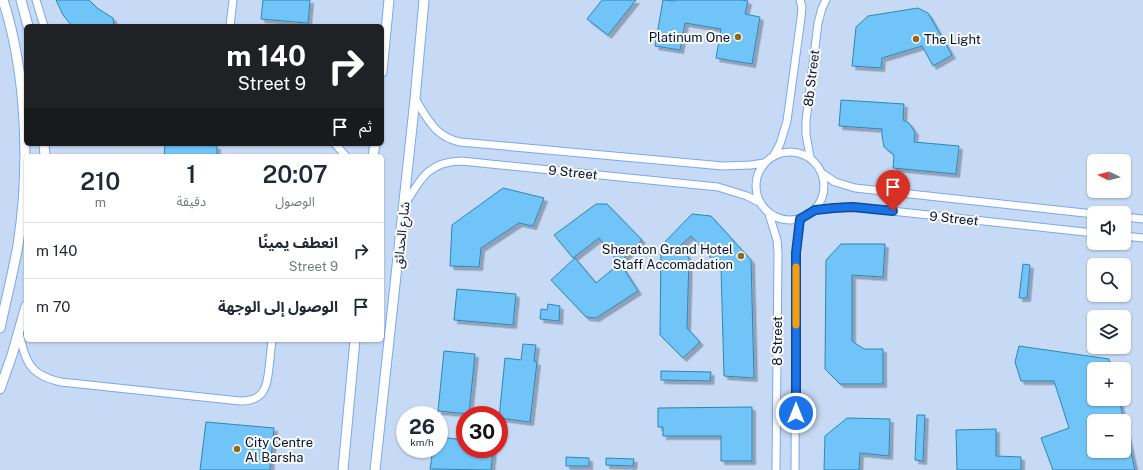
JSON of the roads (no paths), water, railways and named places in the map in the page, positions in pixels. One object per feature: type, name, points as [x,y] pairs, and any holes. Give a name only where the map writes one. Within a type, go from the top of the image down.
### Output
[{"type":"street","points":[[4,0],[14,42],[20,83],[24,93]]},
{"type":"street","points":[[21,0],[27,24]]},
{"type":"street","points":[[36,0],[43,24]]},
{"type":"street","points":[[230,24],[233,0]]},
{"type":"street","points":[[384,49],[389,0]]},
{"type":"street","name":"شارع الحدائق","points":[[376,470],[424,0]]},
{"type":"street","name":"8b Street","points":[[774,155],[780,144],[787,121],[801,18],[802,7],[800,0]]},
{"type":"street","name":"8b Street","points":[[810,157],[806,134],[806,121],[818,22],[826,0]]},
{"type":"street","name":"9 Street","points":[[415,99],[434,128],[441,135],[455,141],[723,166],[764,163]]},
{"type":"street","points":[[337,146],[344,154]]},
{"type":"street","points":[[786,151],[799,152],[810,157],[818,165],[823,174],[824,184],[824,194],[815,210],[800,219],[789,220],[779,219],[769,214],[759,202],[755,189],[757,175],[764,163],[774,155],[786,151]]},
{"type":"street","points":[[0,328],[18,244],[23,200],[24,156]]},
{"type":"street","name":"9 Street","points":[[404,206],[420,180],[428,171],[449,161],[718,188],[747,196],[759,202]]},
{"type":"street","name":"9 Street","points":[[823,174],[835,182],[855,188],[1087,213]]},
{"type":"street","name":"9 Street","points":[[815,210],[844,207],[864,208],[1087,231]]},
{"type":"street","name":"8 Street","points":[[769,214],[777,240],[778,253],[776,470]]},
{"type":"street","points":[[1131,218],[1143,219]]},
{"type":"street","name":"8 Street","points":[[795,470],[796,253],[800,219]]},
{"type":"street","points":[[1131,237],[1143,238]]},
{"type":"street","points":[[0,389],[24,313]]},
{"type":"street","points":[[19,332],[24,356],[30,366],[49,380],[240,401],[248,401],[256,398],[267,386],[272,342]]},
{"type":"street","points":[[343,470],[355,342]]},
{"type":"place","name":"Platinum One","points":[[738,37]]},
{"type":"place","name":"The Light","points":[[916,39]]},
{"type":"place","name":"Sheraton Grand Hotel Staff Accomadation","points":[[741,256]]},
{"type":"place","name":"City Centre Al Barsha","points":[[237,449]]}]
